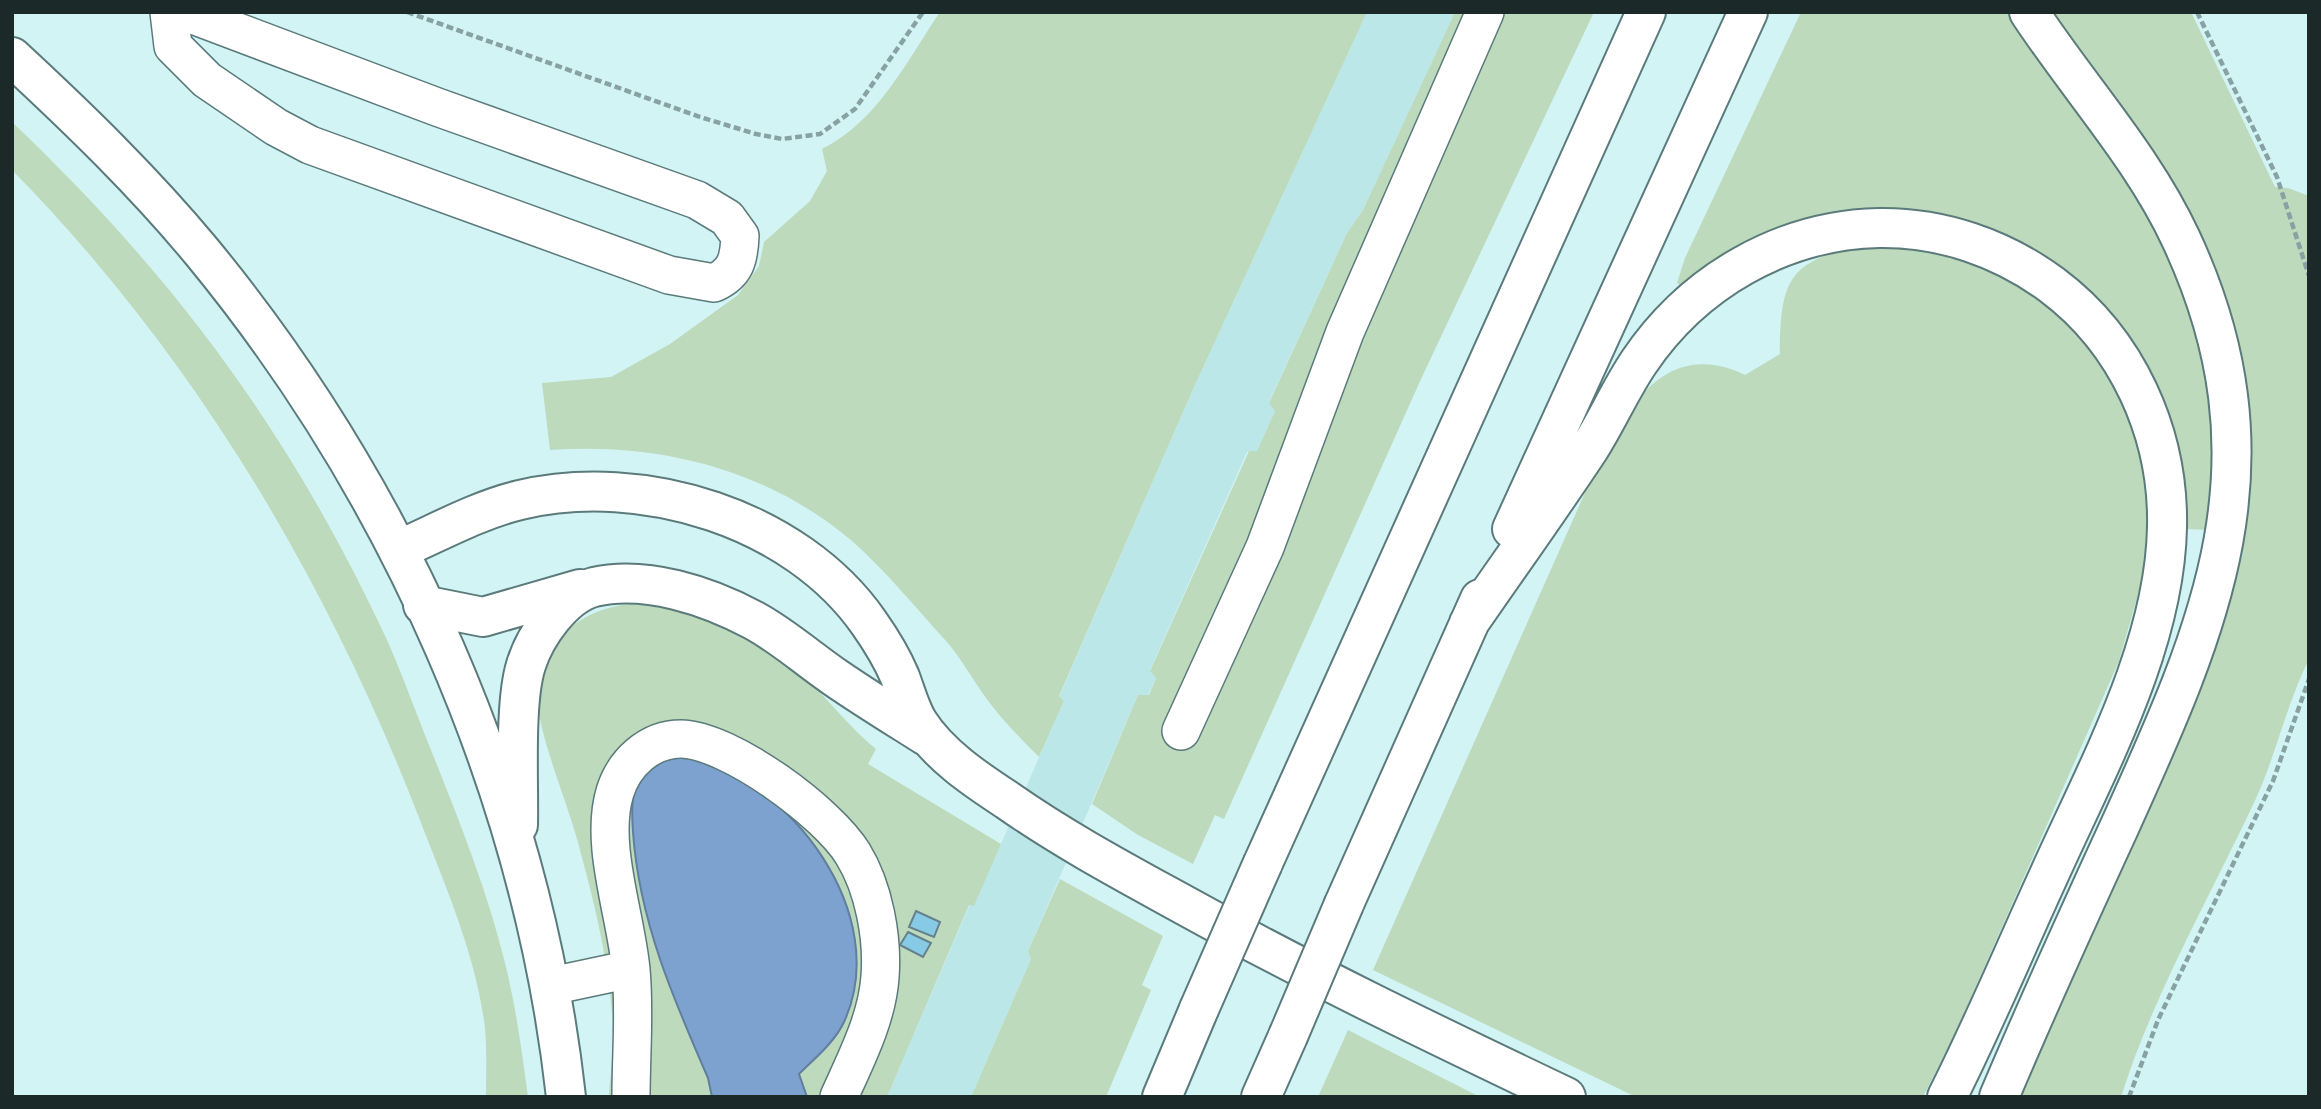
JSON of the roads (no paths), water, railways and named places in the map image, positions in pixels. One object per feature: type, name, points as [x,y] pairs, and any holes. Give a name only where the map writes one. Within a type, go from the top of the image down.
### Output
[{"type":"main road","points":[[1161,1097],[1263,863],[1646,12]]},
{"type":"main road","points":[[1261,1097],[1469,623],[1748,12]]},
{"type":"main road","points":[[1999,1097],[2189,670],[2220,569],[2232,473],[2228,400],[2221,353],[2200,285],[2181,239],[2134,158],[2029,12]]},
{"type":"main road","points":[[12,57],[137,178],[229,286],[308,397],[398,550],[458,685],[518,849],[551,986],[566,1097]]},
{"type":"main road","points":[[1469,623],[1590,448],[1648,350],[1694,300],[1726,275],[1760,256],[1814,236],[1851,230],[1891,228],[1926,232],[1964,240],[1999,253],[2031,271],[2077,306],[2127,367],[2152,424],[2162,466],[2167,509],[2164,569],[2150,630],[2119,715],[1947,1097]]},
{"type":"main road","points":[[398,550],[495,508],[549,496],[630,494],[714,513],[758,531],[795,552],[853,604],[885,648],[912,712],[930,739]]},
{"type":"main road","points":[[423,605],[483,617],[593,587],[667,589],[724,606],[767,628],[836,678],[930,739],[995,792],[1110,864],[1344,991],[1566,1097]]},
{"type":"main road","points":[[518,849],[522,692],[526,666],[540,636],[556,615],[575,597],[593,587]]},
{"type":"lane","points":[[169,12],[173,46],[207,80],[239,104],[310,145],[669,275],[714,284],[733,270],[739,257],[740,236],[727,218],[697,200],[437,107],[185,12]]},
{"type":"lane","points":[[1181,732],[1265,547],[1345,332],[1485,12]]},
{"type":"lane","points":[[631,1097],[631,969],[612,846],[615,794],[630,763],[649,748],[679,739],[705,744],[765,775],[813,809],[848,847],[864,876],[878,933],[880,977],[869,1022],[839,1097]]},
{"type":"lane","points":[[551,986],[631,969]]},
{"type":"water","points":[[686,757],[725,770],[762,792],[795,822],[823,858],[843,897],[855,939],[856,981],[840,1030],[799,1074],[807,1097],[712,1097],[708,1078],[670,988],[642,896],[632,812],[637,785],[649,769],[666,760]]}]
